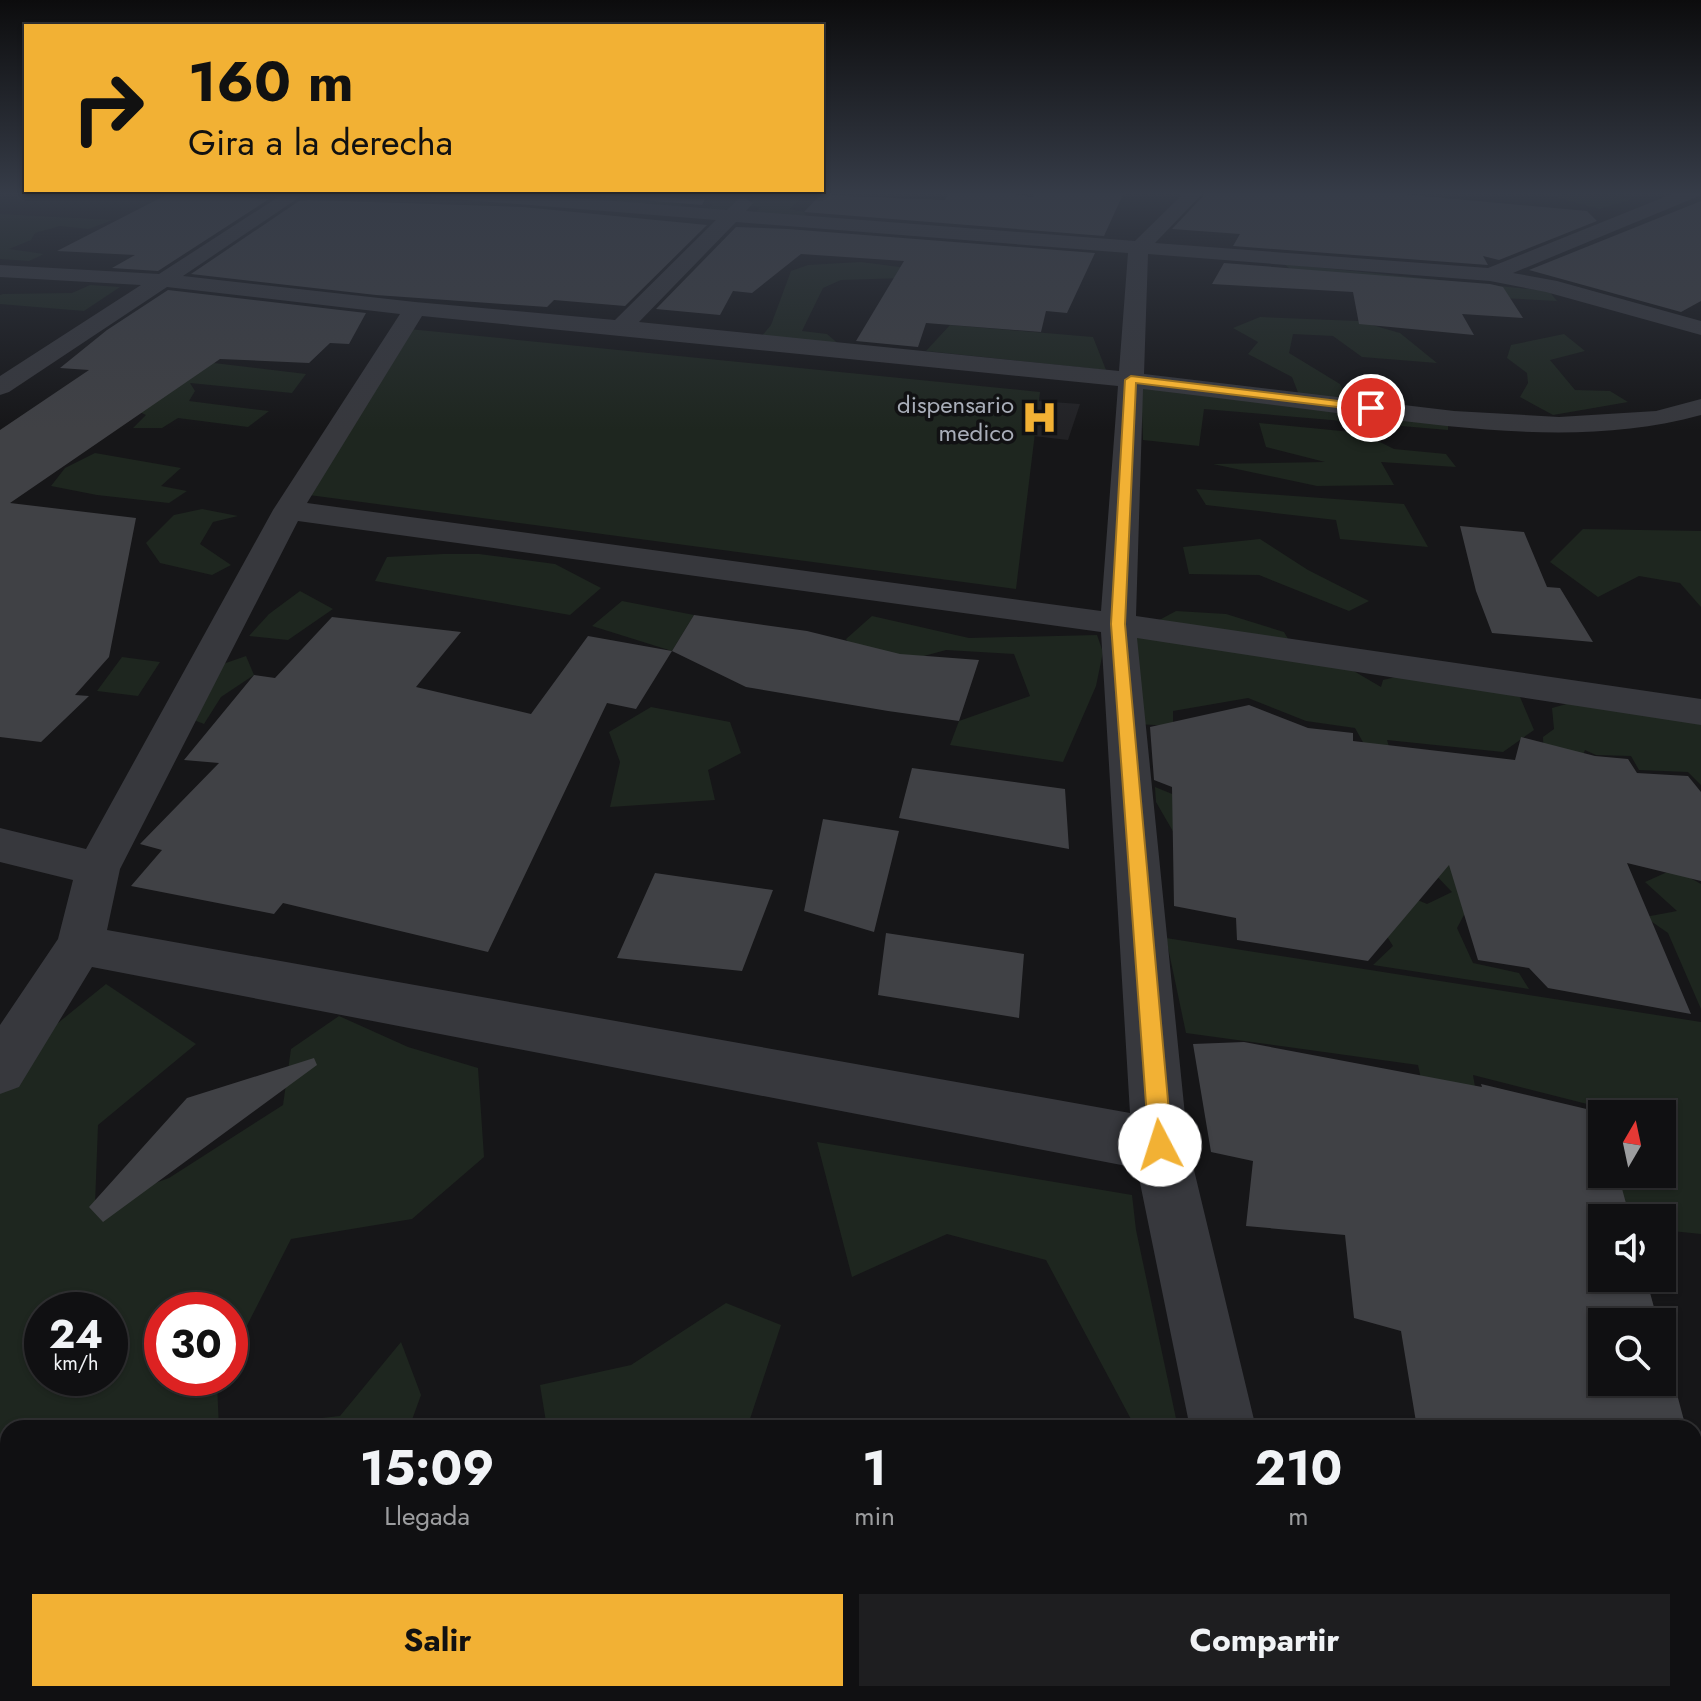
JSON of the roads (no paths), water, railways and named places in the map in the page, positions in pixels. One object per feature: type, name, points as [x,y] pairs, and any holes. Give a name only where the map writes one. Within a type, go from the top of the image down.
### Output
[{"type":"street","points":[[7,271],[159,280],[415,309],[621,327],[1131,380],[1454,419],[1559,425],[1657,419],[1701,407]]},
{"type":"street","points":[[0,387],[173,271]]},
{"type":"street","points":[[621,327],[676,271]]},
{"type":"street","points":[[1137,271],[1118,624],[1160,1145],[1221,1420]]},
{"type":"street","points":[[1441,271],[1490,275],[1549,286],[1701,328]]},
{"type":"street","points":[[1490,275],[1499,271]]},
{"type":"street","points":[[0,1070],[80,945],[98,869],[288,510],[415,309]]},
{"type":"street","points":[[288,510],[1118,624],[1701,712]]},
{"type":"street","points":[[0,845],[98,869]]},
{"type":"street","points":[[80,945],[1160,1145]]},
{"type":"place","name":"dispensario medico","points":[[1040,418]]}]
